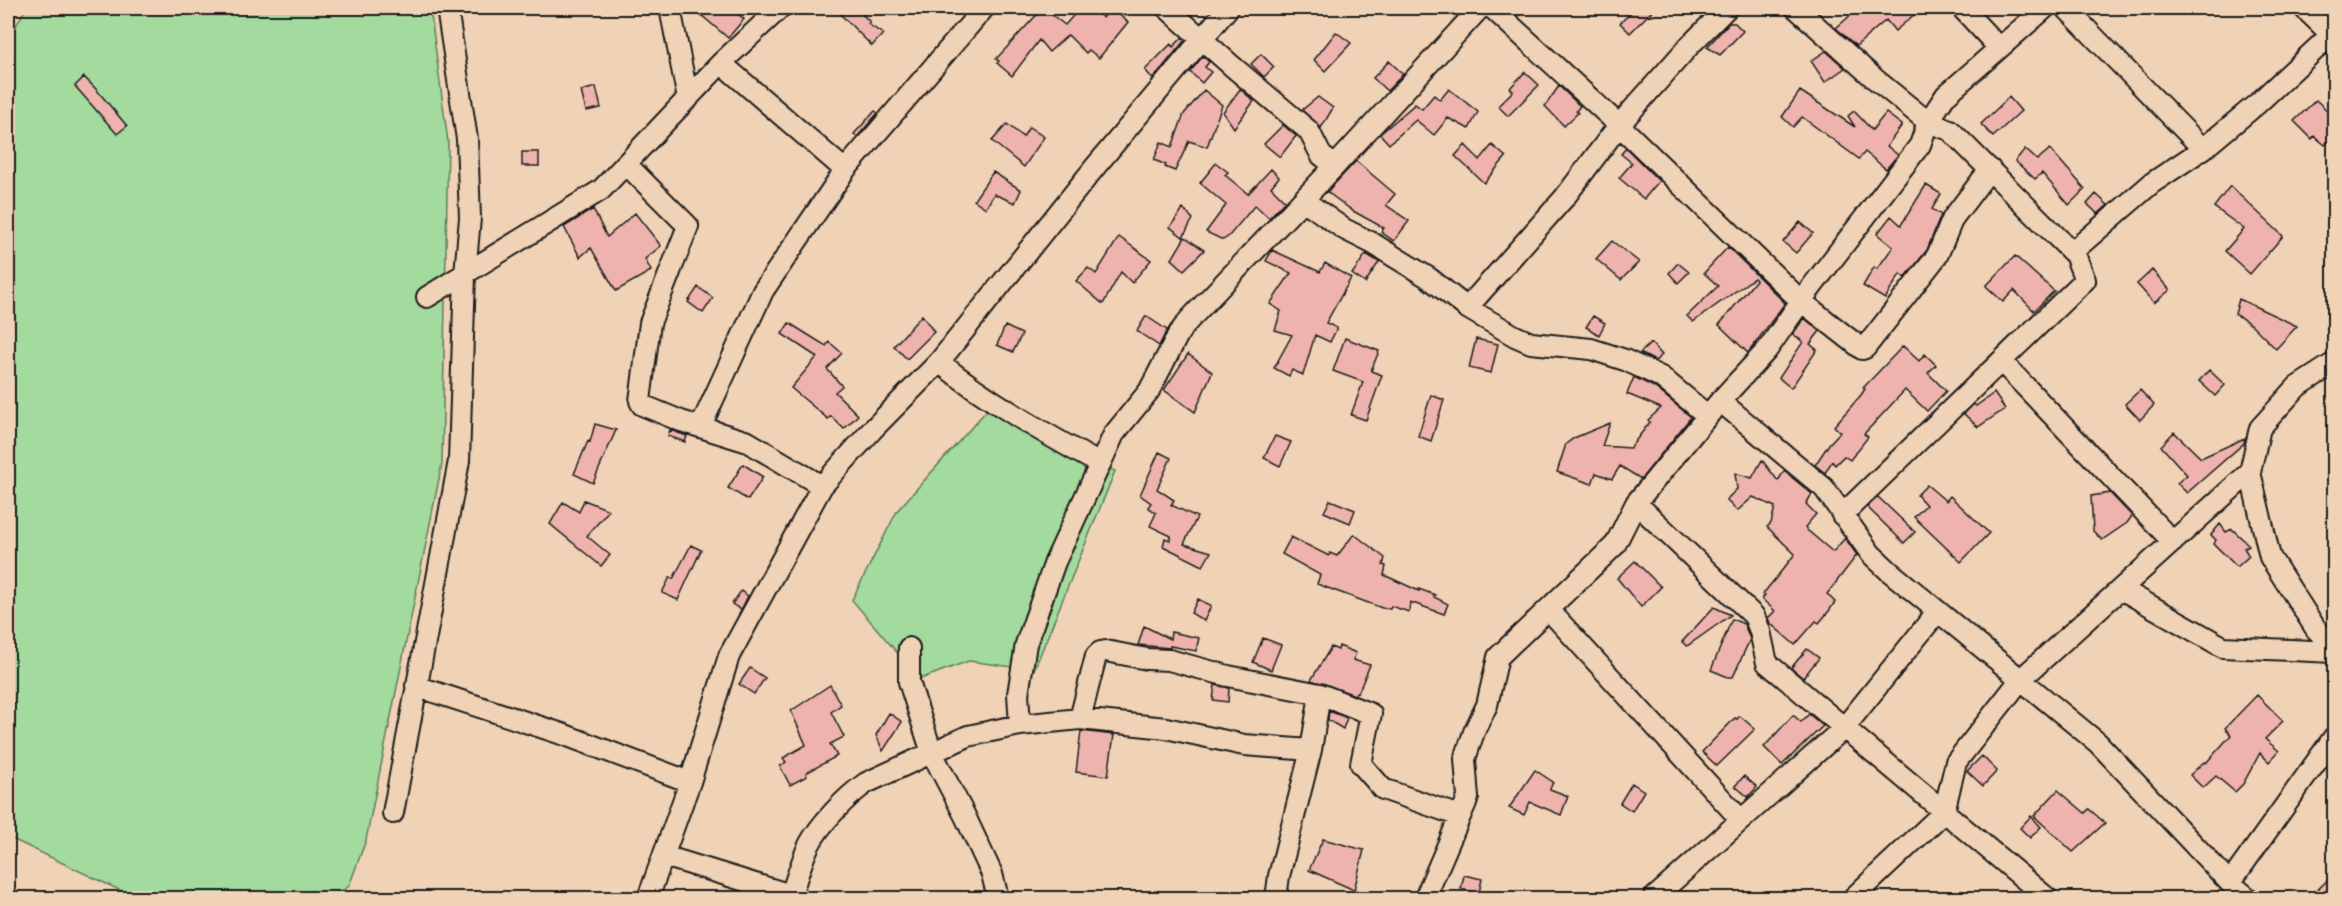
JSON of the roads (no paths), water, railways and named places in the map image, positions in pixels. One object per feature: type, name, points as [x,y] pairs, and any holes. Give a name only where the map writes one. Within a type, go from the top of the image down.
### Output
[{"type":"street","points":[[393,813],[459,461],[465,274],[470,218],[466,140],[447,8]]},
{"type":"street","points":[[670,8],[688,99]]},
{"type":"street","points":[[427,297],[590,199],[627,165],[721,63],[780,8]]},
{"type":"street","points":[[701,426],[763,291],[845,170],[984,8]]},
{"type":"street","points":[[1167,8],[1309,131],[1321,155],[1335,166]]},
{"type":"street","points":[[648,898],[690,782],[729,656],[822,486],[873,429],[939,362],[1095,166],[1228,8]]},
{"type":"street","points":[[1020,725],[1018,694],[1026,644],[1055,562],[1114,434],[1149,391],[1179,333],[1480,8]]},
{"type":"street","points":[[1492,8],[1619,125],[1801,300],[1859,348],[1865,348],[1937,256],[1953,218],[1990,169]]},
{"type":"street","points":[[1467,308],[1565,196],[1619,125],[1689,46],[1727,8]]},
{"type":"street","points":[[1796,8],[1875,79],[1928,122],[1950,130],[2050,232],[2071,252],[2074,252],[2085,280],[1842,515]]},
{"type":"street","points":[[1962,8],[1999,48]]},
{"type":"street","points":[[1425,898],[1468,798],[1465,759],[1474,732],[1487,705],[1498,657],[1615,545],[1635,503],[1767,350],[1801,300],[1920,145],[1928,122],[1946,95],[2045,8]]},
{"type":"street","points":[[2066,8],[2203,148]]},
{"type":"street","points":[[2074,252],[2152,183],[2203,148],[2258,103],[2333,35],[2304,8]]},
{"type":"street","points":[[721,63],[845,170]]},
{"type":"street","points":[[627,165],[688,226],[650,323],[640,401],[645,408],[681,422],[701,426],[748,442],[822,486]]},
{"type":"street","points":[[1303,200],[1344,229],[1372,243],[1429,278],[1467,308],[1515,336],[1532,343],[1591,350],[1624,360],[1661,377],[1714,409],[1824,488],[1871,554],[2098,743],[2230,883],[2248,898]]},
{"type":"street","points":[[2001,361],[2173,542]]},
{"type":"street","points":[[939,362],[965,383],[1024,422],[1100,464]]},
{"type":"street","points":[[2334,363],[2297,387],[2260,428],[2250,472],[2270,557],[2316,629],[2334,648]]},
{"type":"street","points":[[1853,898],[1944,812],[1956,762],[2021,679],[2250,472]]},
{"type":"street","points":[[1635,503],[1754,616],[1767,663],[2047,898]]},
{"type":"street","points":[[2121,589],[2223,647],[2334,652]]},
{"type":"street","points":[[1548,609],[1741,820]]},
{"type":"street","points":[[1654,898],[1844,728],[1938,611]]},
{"type":"street","points":[[909,648],[909,682],[932,753],[992,874],[998,898]]},
{"type":"street","points":[[1080,719],[1096,656],[1106,651],[1148,659],[1168,660],[1228,676],[1320,694],[1371,714],[1361,764],[1383,789],[1460,816]]},
{"type":"street","points":[[416,686],[565,735],[690,782]]},
{"type":"street","points":[[1276,898],[1279,876],[1311,750],[1320,694]]},
{"type":"street","points":[[663,856],[790,897],[811,842],[842,802],[866,783],[968,736],[1020,725],[1080,719],[1166,728],[1244,745],[1311,750]]},
{"type":"street","points":[[2230,883],[2334,737]]}]
